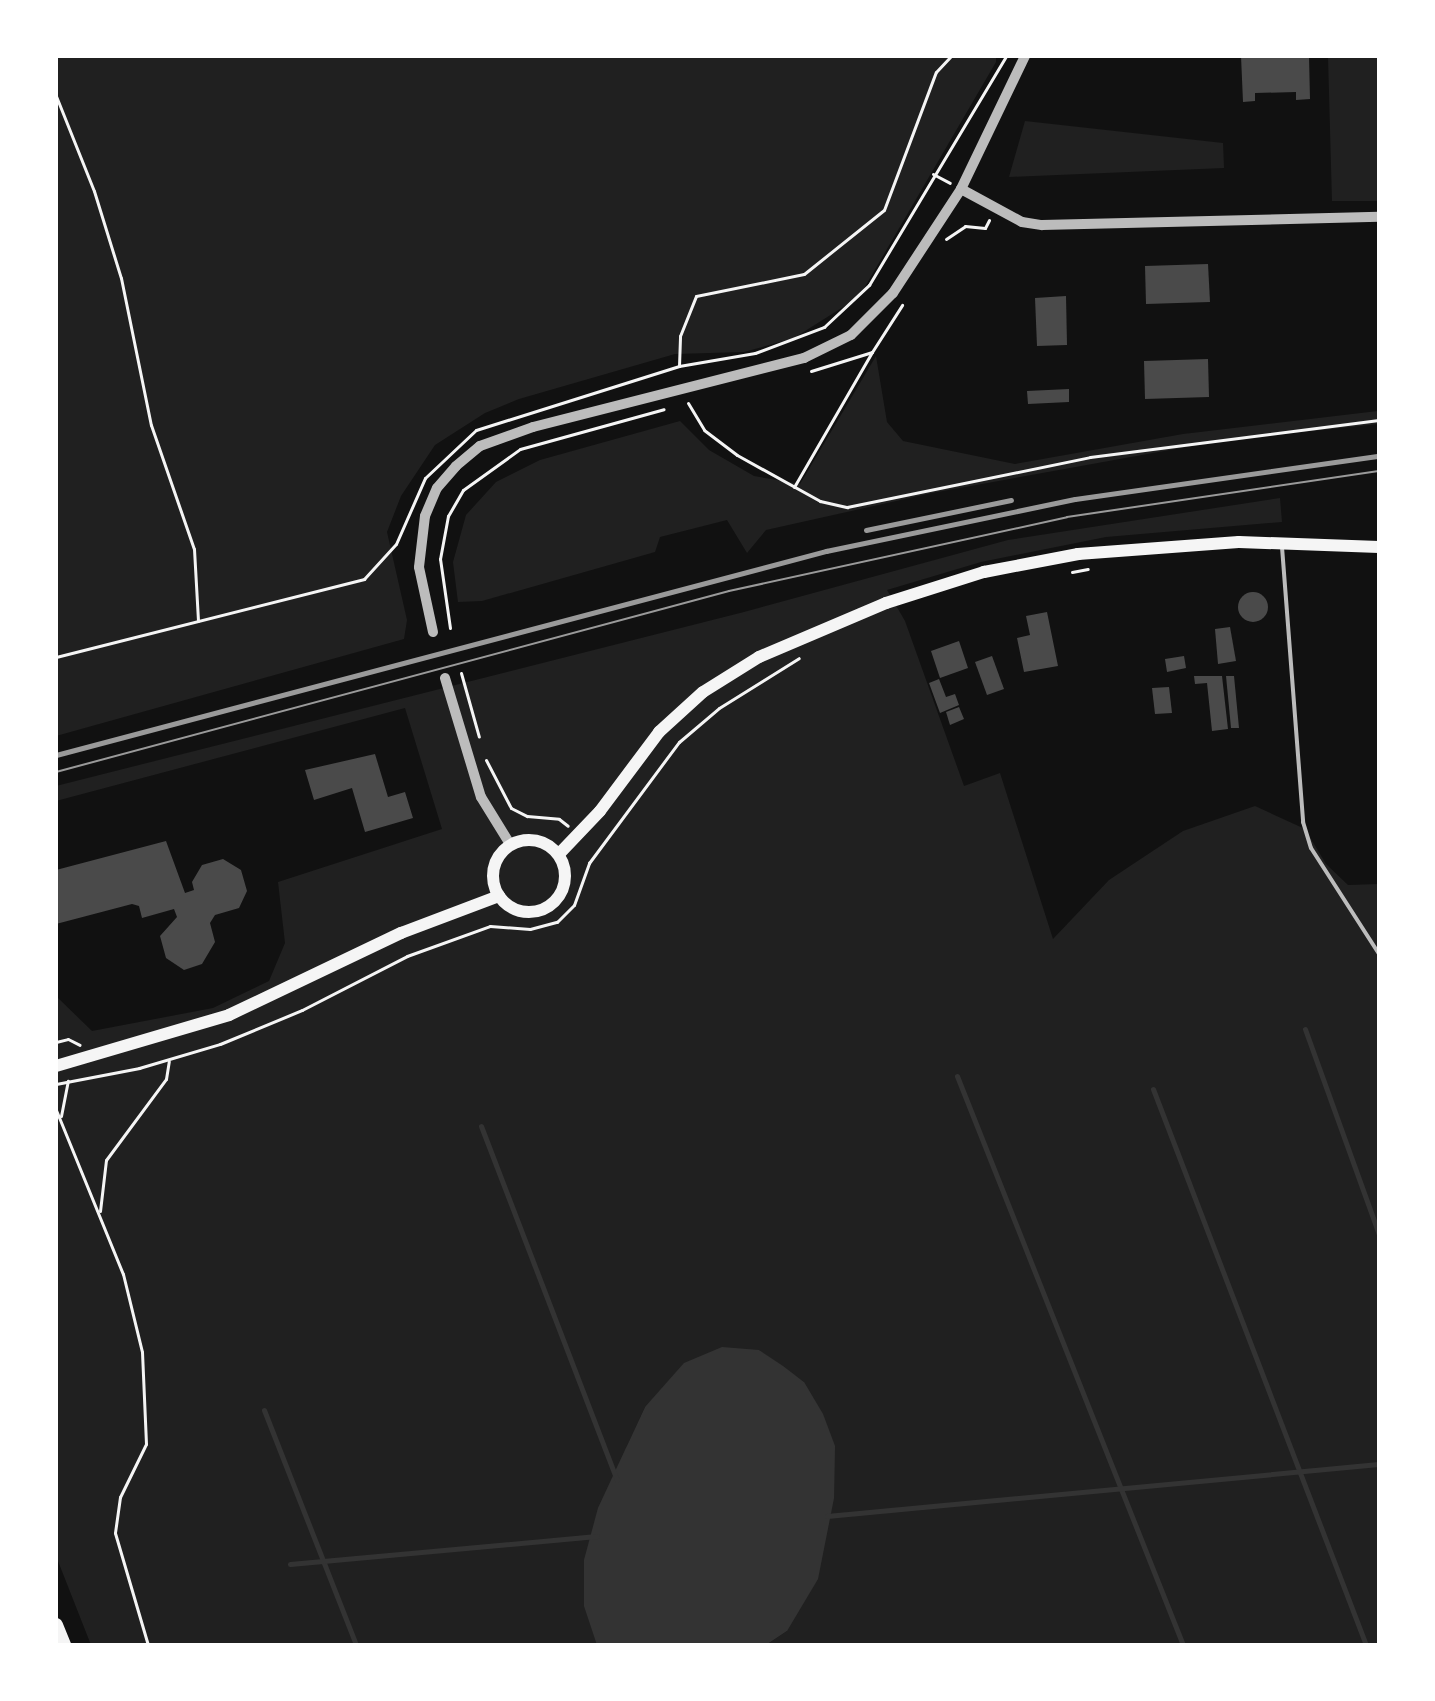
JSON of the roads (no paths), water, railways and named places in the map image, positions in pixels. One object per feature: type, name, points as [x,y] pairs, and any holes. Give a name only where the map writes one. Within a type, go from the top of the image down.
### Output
[{"type":"highway","points":[[56,1625],[64,1645]]},
{"type":"main road","points":[[559,854],[578,836],[679,712],[728,676],[791,642],[919,592],[1015,564],[1109,550],[1282,542],[1379,547]]},
{"type":"main road","points":[[542,841],[559,854],[565,884],[546,908],[525,912],[499,896],[493,874],[510,844],[542,841]]},
{"type":"main road","points":[[56,1066],[229,1015],[401,933],[499,896]]},
{"type":"street","points":[[433,632],[419,567],[425,516],[437,488],[456,466],[480,446],[533,427],[825,350],[851,335],[893,293],[961,189],[1025,56]]},
{"type":"street","points":[[961,189],[1022,222],[1082,227],[1379,217]]},
{"type":"street","points":[[445,678],[481,797],[510,844]]},
{"type":"lane","points":[[1282,542],[1303,822],[1311,848],[1379,954]]},
{"type":"waterway","points":[[1305,1029],[1379,1234]]},
{"type":"waterway","points":[[957,1076],[1183,1645]]},
{"type":"waterway","points":[[1153,1089],[1366,1645]]},
{"type":"waterway","points":[[481,1126],[617,1480]]},
{"type":"waterway","points":[[264,1410],[356,1645]]},
{"type":"waterway","points":[[827,1516],[1379,1464]]},
{"type":"waterway","points":[[290,1564],[597,1536]]},
{"type":"tram line","points":[[56,772],[729,591],[1067,517],[1379,471]]},
{"type":"railway","points":[[56,755],[826,551],[1075,499],[1379,456]]},
{"type":"railway","points":[[866,530],[1011,500]]}]
